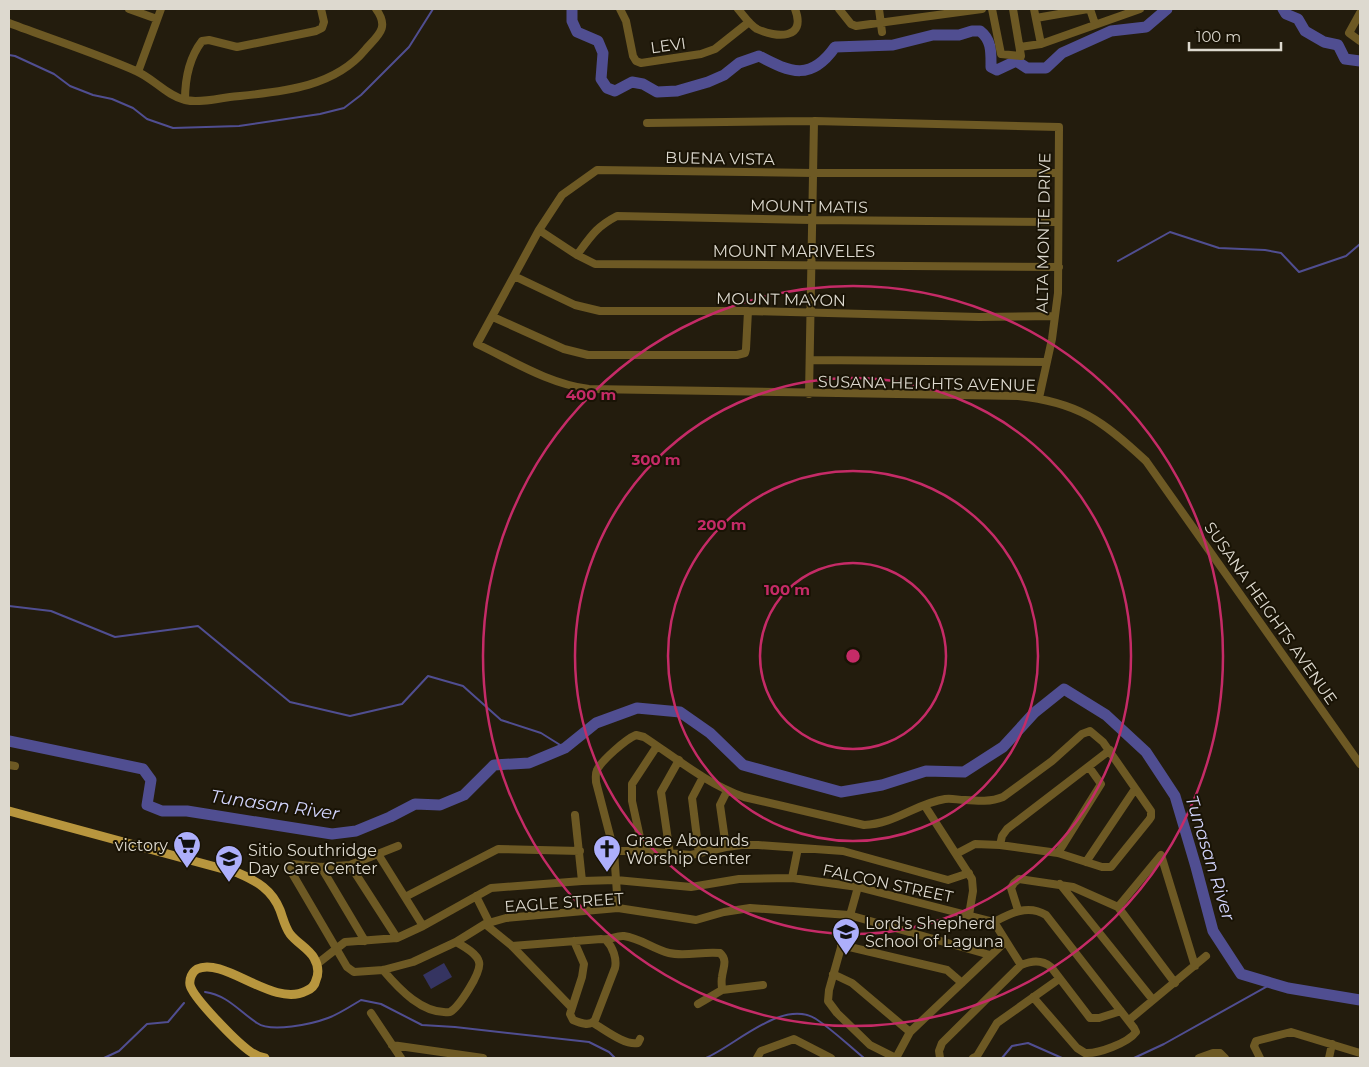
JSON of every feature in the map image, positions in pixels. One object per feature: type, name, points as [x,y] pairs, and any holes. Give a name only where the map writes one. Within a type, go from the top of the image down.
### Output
[{"type":"main road","points":[[9,811],[238,873],[248,877],[270,892],[288,931],[310,953],[317,964],[317,978],[313,986],[305,992],[294,994],[269,989],[213,968],[198,969],[191,976],[190,986],[198,999],[248,1051],[265,1058]]},
{"type":"street","points":[[129,9],[157,19]]},
{"type":"street","points":[[138,72],[161,9]]},
{"type":"street","points":[[185,100],[185,83],[188,71],[197,47],[202,41],[208,40],[237,47],[316,32],[322,28],[324,22],[321,9]]},
{"type":"street","points":[[9,23],[138,72],[185,100],[201,100],[272,92],[314,84],[351,66],[382,29],[383,21],[376,9]]},
{"type":"street","name":"LEVI","points":[[620,9],[626,21],[633,56],[636,61],[641,63],[701,54],[715,49],[748,22]]},
{"type":"street","points":[[738,9],[755,28],[776,36],[790,34],[796,25],[797,13],[795,9]]},
{"type":"street","points":[[838,9],[853,25],[982,9]]},
{"type":"street","points":[[879,9],[882,32]]},
{"type":"street","points":[[992,9],[1000,54],[1021,56],[1013,9]]},
{"type":"street","points":[[1034,9],[1041,44]]},
{"type":"street","points":[[1036,18],[1089,9],[1094,24]]},
{"type":"street","points":[[1020,47],[1041,44],[1140,9]]},
{"type":"street","points":[[1359,16],[1349,34],[1360,41]]},
{"type":"street","points":[[647,122],[814,121],[811,220],[810,394]]},
{"type":"street","name":"ALTA MONTE DRIVE","points":[[814,121],[1059,127],[1059,267],[1055,316],[1039,398]]},
{"type":"street","name":"BUENA VISTA","points":[[477,344],[539,230],[562,195],[597,170],[813,173],[1058,173]]},
{"type":"street","name":"MOUNT MATIS","points":[[578,255],[592,233],[602,224],[617,216],[1058,222]]},
{"type":"street","name":"MOUNT MARIVELES","points":[[539,230],[590,262],[601,264],[1059,267]]},
{"type":"street","name":"MOUNT MAYON","points":[[514,276],[575,306],[593,310],[748,311],[967,317],[1055,316]]},
{"type":"street","points":[[493,317],[564,349],[588,355],[737,355],[745,353],[748,311]]},
{"type":"street","name":"SUSANA HEIGHTS AVENUE","points":[[477,344],[558,382],[589,389],[1018,396],[1039,398],[1068,406],[1093,417],[1119,436],[1146,461],[1360,764]]},
{"type":"street","points":[[811,360],[1046,362]]},
{"type":"street","points":[[618,908],[614,851],[596,782],[596,772],[600,765],[632,737],[640,736],[703,777],[744,797],[864,825],[875,825],[946,799],[985,801],[1003,797],[1052,761],[1082,734],[1090,731],[1110,750],[1151,811],[1151,817],[1111,867],[1102,867],[1058,853],[1000,845],[974,844],[956,854]]},
{"type":"street","points":[[643,851],[632,801],[632,784],[657,746]]},
{"type":"street","points":[[1000,845],[1002,836],[1007,829],[1110,750]]},
{"type":"street","points":[[670,854],[661,792],[679,760]]},
{"type":"street","points":[[1058,853],[1101,784],[1089,767]]},
{"type":"street","points":[[699,854],[692,798],[703,777]]},
{"type":"street","points":[[1086,862],[1135,788]]},
{"type":"street","points":[[726,847],[720,805],[727,790]]},
{"type":"street","points":[[925,806],[968,873],[973,885],[969,915]]},
{"type":"street","points":[[575,815],[582,881]]},
{"type":"street","points":[[614,851],[643,851],[682,855],[699,854],[742,845],[798,848],[843,851],[946,879],[954,879],[968,873]]},
{"type":"street","points":[[336,948],[288,868],[290,864],[321,867],[350,865],[398,846]]},
{"type":"street","points":[[792,878],[798,848]]},
{"type":"street","points":[[405,898],[498,849],[580,851]]},
{"type":"street","points":[[378,854],[423,926]]},
{"type":"street","points":[[1118,907],[1161,855],[1195,966]]},
{"type":"street","points":[[350,865],[397,938]]},
{"type":"street","points":[[321,867],[365,941]]},
{"type":"street","name":"FALCON STREET","points":[[317,964],[345,942],[397,938],[423,926],[490,888],[582,881],[616,880],[691,887],[739,879],[792,878],[858,887],[994,922]]},
{"type":"street","points":[[1018,910],[1011,888],[1019,879],[1073,887],[1118,907],[1175,983]]},
{"type":"street","points":[[1060,884],[1153,1000]]},
{"type":"street","points":[[858,887],[833,974],[828,1001],[837,1013],[870,1045],[896,1058],[910,1032],[1006,940]]},
{"type":"street","points":[[476,896],[487,923],[512,946],[571,1008]]},
{"type":"street","name":"EAGLE STREET","points":[[336,948],[351,971],[384,970],[413,962],[456,942],[487,923],[506,918],[618,908],[696,920],[724,912],[750,908],[849,915],[990,955]]},
{"type":"street","points":[[1021,965],[994,922],[1018,910],[1046,915],[1129,1020],[1136,1032],[1133,1036],[1112,1048],[1085,1053],[1077,1048],[1033,997]]},
{"type":"street","points":[[606,940],[622,935],[640,940],[656,949],[671,954],[720,953],[724,956],[722,990]]},
{"type":"street","points":[[512,946],[601,938],[606,940],[610,944],[616,964],[593,1023]]},
{"type":"street","points":[[574,941],[584,964],[582,978],[571,1008],[570,1014],[573,1020],[581,1023],[593,1023],[627,1043],[638,1042],[640,1039]]},
{"type":"street","points":[[384,970],[393,982],[419,1004],[434,1010],[450,1012],[457,1006],[473,981],[479,966],[476,956],[456,942]]},
{"type":"street","points":[[841,945],[947,970],[962,983]]},
{"type":"street","points":[[1129,1020],[1206,956]]},
{"type":"street","points":[[940,1058],[939,1051],[942,1043],[1021,965],[1033,962],[1046,963],[1090,1018],[1099,1018],[1121,1011]]},
{"type":"street","points":[[833,974],[852,983],[910,1032]]},
{"type":"street","points":[[973,1058],[997,1023],[1059,979]]},
{"type":"street","points":[[698,1004],[722,990],[764,985]]},
{"type":"street","points":[[371,1013],[402,1058]]},
{"type":"street","points":[[1260,1058],[1254,1046],[1256,1040],[1290,1032],[1360,1053]]},
{"type":"street","points":[[757,1058],[761,1051],[794,1039],[831,1058]]},
{"type":"street","points":[[1329,1058],[1332,1044]]},
{"type":"street","points":[[392,1045],[456,1057],[483,1058]]},
{"type":"street","points":[[423,1050],[428,1058]]},
{"type":"street","points":[[1199,1058],[1213,1053],[1220,1053],[1225,1058]]},
{"type":"shaded area","points":[[444,963],[452,977],[431,989],[423,975]]},
{"type":"waterway","points":[[9,55],[54,74],[70,86],[93,95],[112,99],[133,108],[147,119],[173,128],[239,126],[320,114],[344,108],[361,95],[409,47],[433,9]]},
{"type":"waterway","points":[[572,9],[572,21],[577,32],[598,41],[603,53],[601,79],[607,88],[615,91],[632,82],[643,84],[657,92],[677,91],[708,82],[724,75],[739,63],[759,56],[781,67],[800,71],[818,65],[835,47],[893,45],[933,35],[959,35],[972,31],[980,31],[987,38],[990,47],[991,67],[997,70],[1016,61],[1027,68],[1046,68],[1062,53],[1111,31],[1146,27],[1167,9]]},
{"type":"waterway","points":[[1283,9],[1286,14],[1298,19],[1305,31],[1324,42],[1338,45],[1345,59],[1360,61]]},
{"type":"waterway","points":[[1118,261],[1170,232],[1219,248],[1265,250],[1281,253],[1299,272],[1346,256],[1360,244]]},
{"type":"waterway","points":[[9,606],[51,611],[115,637],[198,626],[290,702],[350,716],[402,704],[428,676],[463,686],[501,720],[541,733],[565,748]]},
{"type":"waterway","name":"Tunasan River","points":[[9,741],[143,769],[151,780],[147,805],[162,811],[187,811],[332,834],[356,831],[415,804],[440,805],[464,795],[494,765],[529,763],[565,748],[596,723],[637,708],[680,712],[710,733],[743,765],[841,792],[882,785],[926,771],[964,772],[1003,747],[1034,713],[1064,689],[1106,715],[1146,752],[1175,796],[1213,931],[1241,974],[1288,988],[1360,1000]]},
{"type":"waterway","points":[[1134,1058],[1164,1044],[1273,983]]},
{"type":"waterway","points":[[205,992],[220,996],[263,1026],[302,1025],[321,1020],[361,1000],[381,1004],[422,1025],[589,1042],[609,1052],[615,1058]]},
{"type":"waterway","points":[[104,1058],[119,1051],[147,1024],[168,1022],[184,1003]]},
{"type":"waterway","points":[[706,1058],[760,1026],[789,1014],[803,1014],[816,1019],[864,1058]]},
{"type":"waterway","points":[[1002,1058],[1012,1046],[1028,1043],[1062,1058]]},
{"type":"place","name":"victory","points":[[187,869]]},
{"type":"place","name":"Grace Abounds Worship Center","points":[[607,873]]},
{"type":"place","name":"Sitio Southridge Day Care Center","points":[[229,883]]},
{"type":"place","name":"Lord's Shepherd School of Laguna","points":[[846,956]]}]
